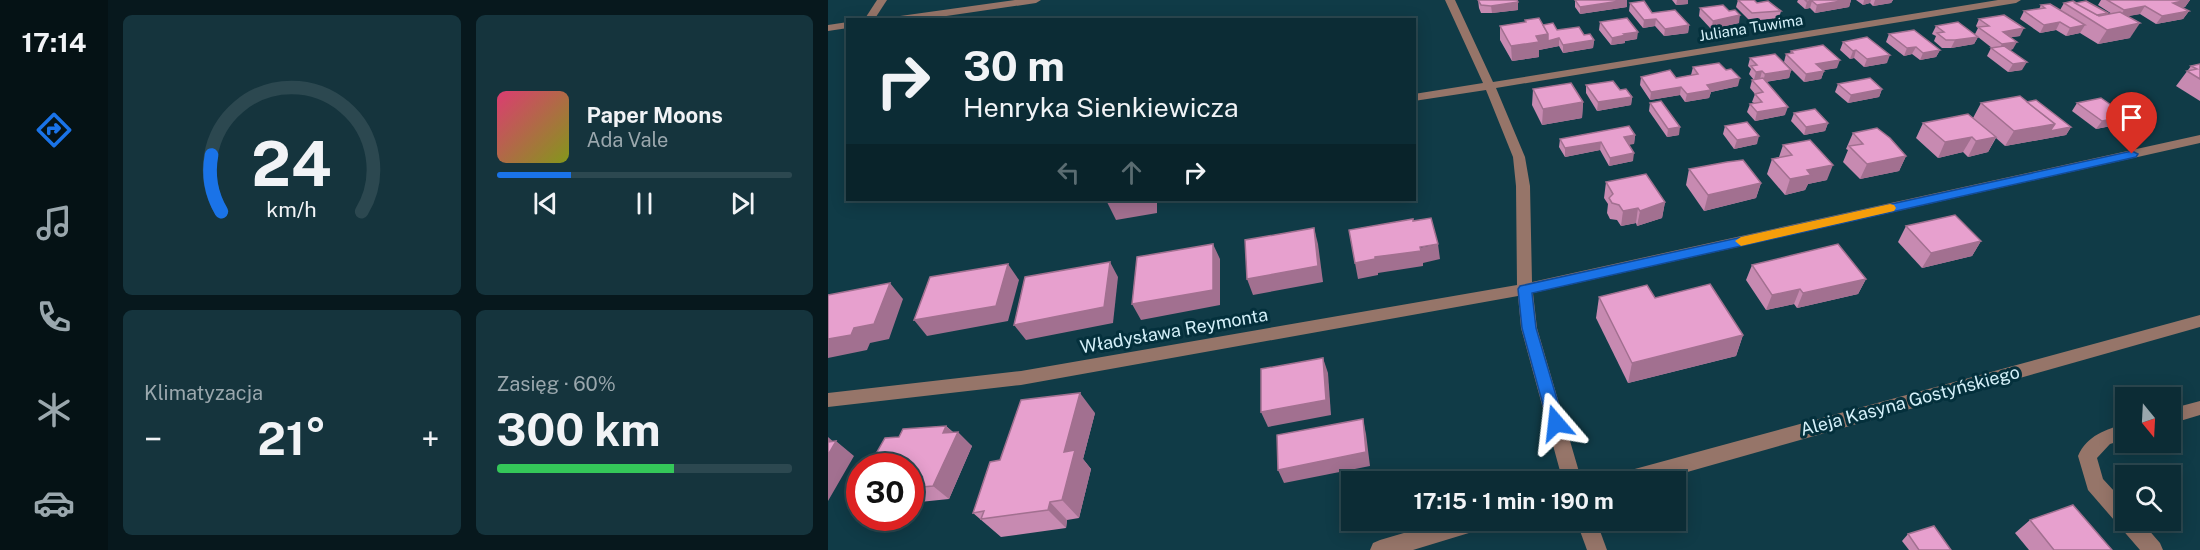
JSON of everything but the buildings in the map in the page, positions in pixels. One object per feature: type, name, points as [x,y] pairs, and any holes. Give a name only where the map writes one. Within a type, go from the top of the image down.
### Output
[{"type":"street","points":[[870,18],[882,0]]},
{"type":"street","points":[[906,18],[1036,0]]},
{"type":"street","points":[[1450,0],[1509,128],[1519,157],[1523,186],[1525,289],[1529,328],[1570,471]]},
{"type":"street","name":"Juliana Tuwima","points":[[1416,98],[2016,0]]},
{"type":"street","points":[[828,28],[846,25]]},
{"type":"street","name":"Władysława Reymonta","points":[[828,400],[1021,378],[1525,289],[2200,139]]},
{"type":"street","name":"Aleja Kasyna Gostyńskiego","points":[[1660,471],[2200,321]]},
{"type":"street","points":[[2181,414],[2200,408]]},
{"type":"street","points":[[2115,434],[2104,438],[2086,456],[2095,484],[2115,507]]},
{"type":"street","points":[[1380,550],[1445,531]]},
{"type":"street","points":[[1590,531],[1597,550]]},
{"type":"street","points":[[2136,531],[2153,550]]},
{"type":"slow traffic","points":[[1741,241],[1890,208]]},
{"type":"route","points":[[1556,423],[1529,328],[1525,289],[2132,154]]}]
